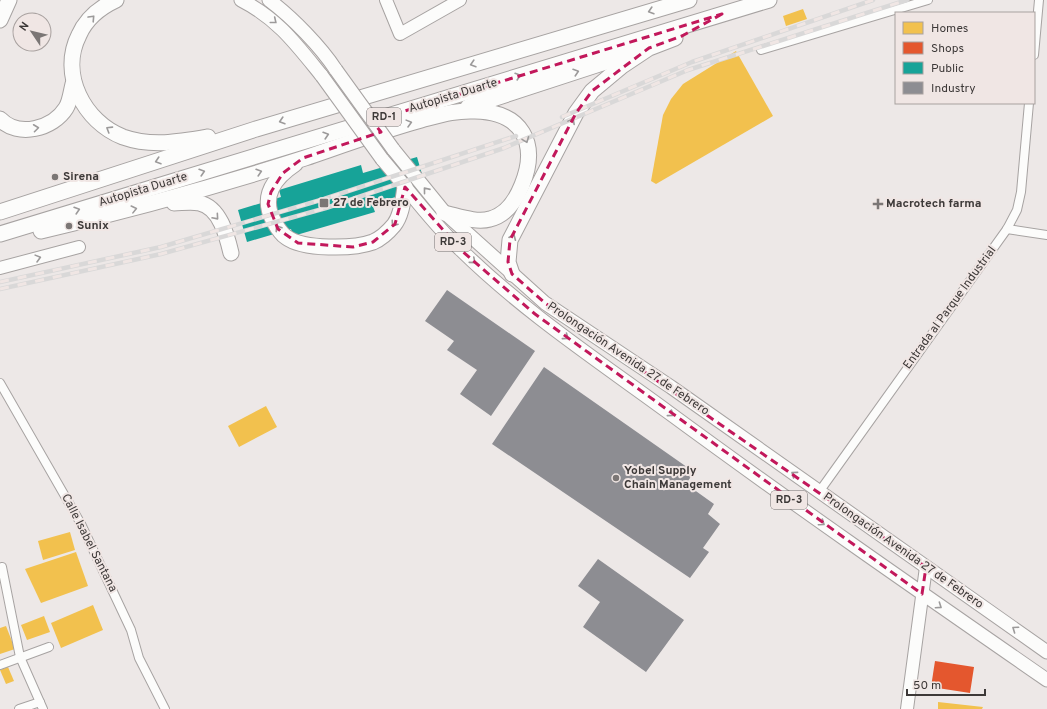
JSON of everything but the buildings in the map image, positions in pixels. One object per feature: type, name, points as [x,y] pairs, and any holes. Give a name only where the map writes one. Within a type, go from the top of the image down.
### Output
[{"type":"highway","points":[[0,20],[9,0]]},
{"type":"highway","points":[[116,0],[103,7],[93,16],[78,35],[72,71],[74,84],[85,105],[98,122],[110,130],[139,141],[172,143],[256,129]]},
{"type":"highway","name":"Autopista Duarte","points":[[0,212],[256,129],[689,0]]},
{"type":"highway","name":"Autopista Duarte","points":[[0,234],[769,0]]},
{"type":"highway","points":[[0,238],[31,233],[155,204],[303,158],[402,125],[459,110],[682,36],[722,14]]},
{"type":"highway","points":[[512,274],[508,262],[510,240],[576,113],[592,91],[607,78],[649,48]]},
{"type":"highway","points":[[0,119],[4,123],[16,129],[45,127],[59,117],[67,107],[74,84]]},
{"type":"highway","points":[[444,213],[481,220],[498,216],[511,205],[519,193],[528,171],[530,154],[527,139],[520,128],[496,114],[482,111],[459,110]]},
{"type":"highway","points":[[303,158],[283,172],[275,181],[268,204],[278,229],[286,238],[298,243],[317,246],[353,247],[374,242],[395,224],[400,213],[405,187]]},
{"type":"highway","points":[[155,204],[200,203],[217,216],[225,228],[231,253]]},
{"type":"main road","name":"Prolongación Avenida 27 de Febrero","points":[[241,0],[274,20],[291,37],[321,74],[382,159],[438,227],[502,287],[535,314],[638,391],[922,594],[1047,680]]},
{"type":"main road","name":"Prolongación Avenida 27 de Febrero","points":[[269,0],[282,10],[302,30],[336,70],[393,150],[444,213],[545,303],[819,492],[1047,652]]},
{"type":"main road","points":[[393,172],[404,163]]},
{"type":"main road","points":[[638,391],[649,374]]},
{"type":"street","points":[[386,0],[400,34],[460,0]]},
{"type":"street","points":[[761,50],[928,0]]},
{"type":"street","points":[[1035,44],[1039,0]]},
{"type":"street","name":"Entrada al Parque Industrial","points":[[819,492],[1006,229],[1017,210],[1021,192],[1029,104]]},
{"type":"street","points":[[1006,229],[1047,235]]},
{"type":"street","points":[[0,268],[79,247]]},
{"type":"street","name":"Calle Isabel Santana","points":[[0,384],[82,524],[131,630],[139,658],[165,709]]},
{"type":"street","points":[[2,567],[20,657],[41,705],[19,709]]},
{"type":"street","points":[[907,709],[926,567]]},
{"type":"street","points":[[0,665],[49,647]]},
{"type":"highlighted area","points":[[722,14],[682,36],[649,48],[592,91],[576,113],[510,240],[508,262],[512,274],[545,303],[926,567],[922,594],[535,314],[462,251],[405,187],[395,224],[373,242],[353,247],[298,243],[278,229],[268,204],[271,192],[283,173],[303,158],[381,132],[372,121]]},
{"type":"railway","points":[[562,117],[692,62],[873,0]]},
{"type":"railway","points":[[0,289],[161,254],[326,208],[504,148],[688,70],[907,0]]},
{"type":"railway","points":[[0,282],[161,247],[324,199],[516,136]]},
{"type":"place","name":"Sirena","points":[[55,177]]},
{"type":"place","name":"27 de Febrero","points":[[324,203]]},
{"type":"place","name":"Macrotech farma","points":[[878,204]]},
{"type":"place","name":"Sunix","points":[[69,226]]},
{"type":"place","name":"Yobel Supply Chain Management","points":[[616,478]]}]
